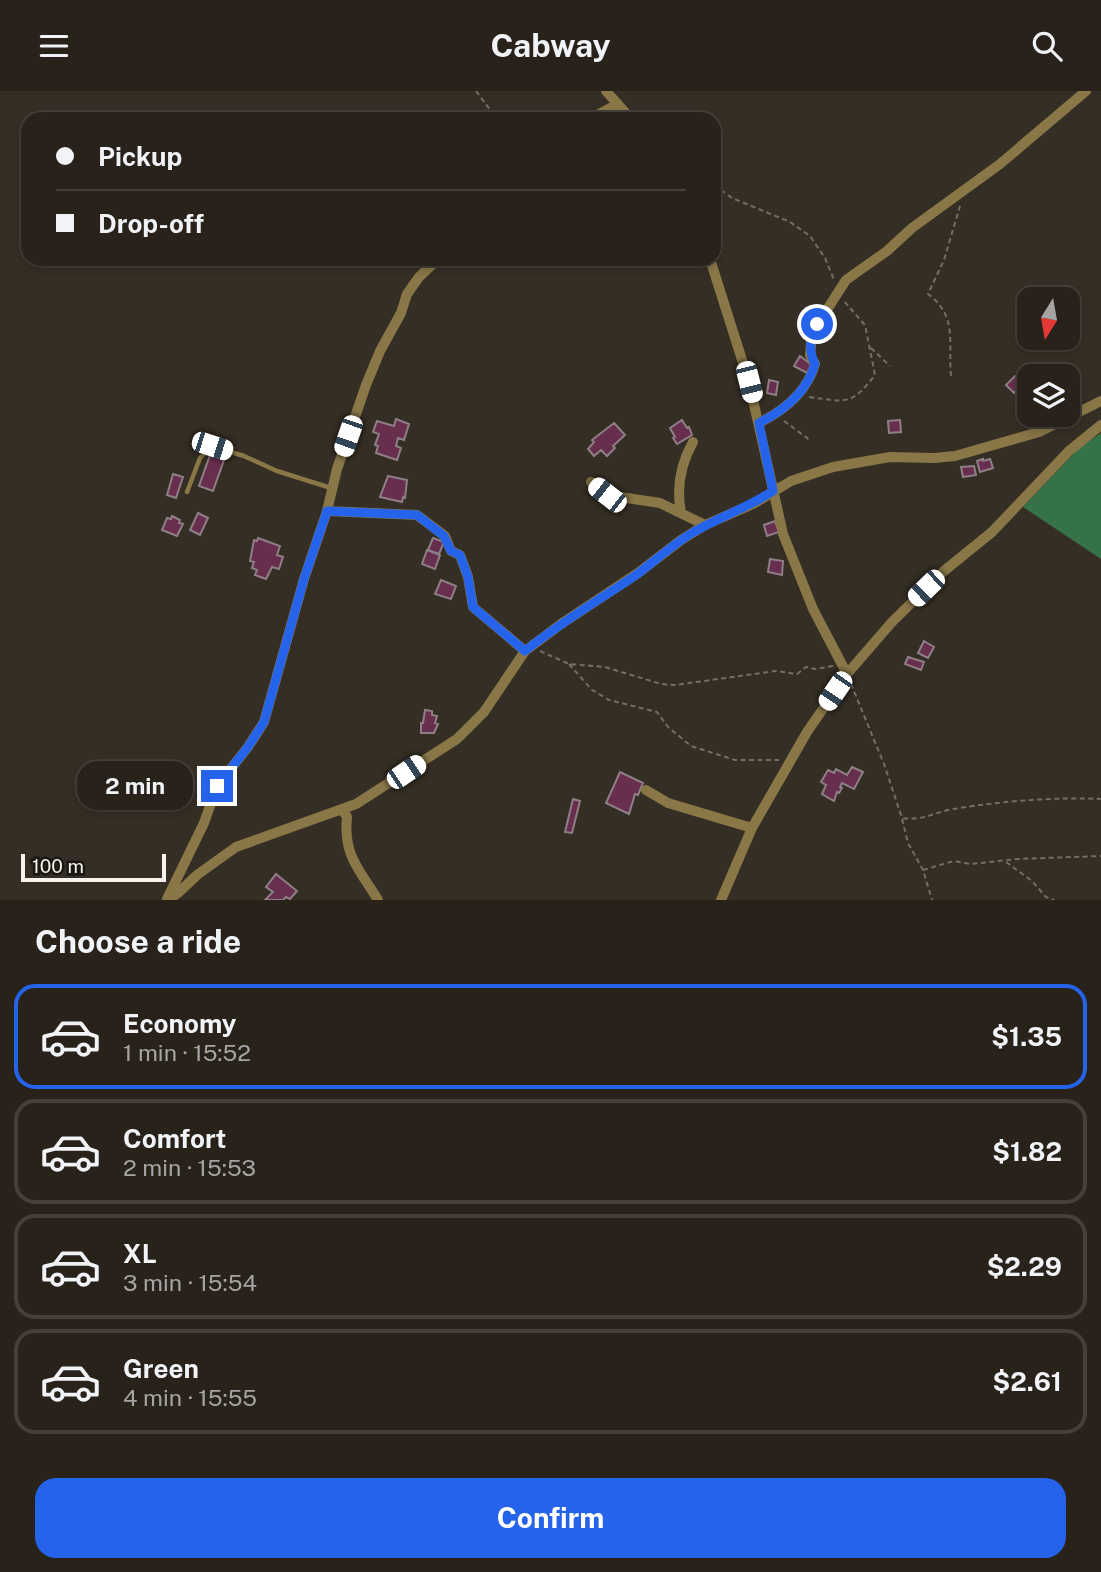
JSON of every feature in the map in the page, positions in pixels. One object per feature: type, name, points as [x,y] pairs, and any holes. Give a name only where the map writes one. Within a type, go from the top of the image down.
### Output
[{"type":"street","points":[[606,91],[625,112]]},
{"type":"street","points":[[759,423],[774,415],[801,392],[815,364],[810,355],[812,333],[846,280],[1000,164],[1086,91]]},
{"type":"street","points":[[603,112],[618,104]]},
{"type":"street","points":[[167,900],[204,823],[217,786],[264,722],[304,579],[361,398],[380,351],[401,313],[407,294],[431,266]]},
{"type":"street","points":[[712,266],[746,370],[783,534],[813,608],[844,669]]},
{"type":"street","points":[[167,900],[236,847],[371,796],[468,731],[527,649],[705,525],[753,504],[791,481],[833,467],[890,457],[956,456],[1039,432],[1101,401]]},
{"type":"street","points":[[721,900],[752,828],[844,669],[935,579],[992,531],[1069,451],[1101,425]]},
{"type":"street","points":[[681,513],[679,478],[685,457],[694,442]]},
{"type":"street","points":[[591,482],[607,495],[660,503],[705,525]]},
{"type":"street","points":[[327,511],[417,515],[444,536],[451,551],[460,555],[468,577],[473,607],[527,649]]},
{"type":"street","points":[[646,790],[668,803],[752,828]]},
{"type":"street","points":[[342,809],[347,817],[345,834],[349,852],[378,900]]},
{"type":"lane","points":[[187,492],[200,458],[212,446],[244,456],[277,471],[332,488]]},
{"type":"path","points":[[476,91],[492,112]]},
{"type":"path","points":[[721,189],[732,198],[790,222],[810,236],[825,258],[837,293],[865,325],[875,375],[860,395],[851,400],[810,397],[801,392]]},
{"type":"path","points":[[951,376],[950,328],[941,304],[928,294],[944,260],[964,191]]},
{"type":"path","points":[[870,348],[891,366]]},
{"type":"path","points":[[774,415],[811,441]]},
{"type":"path","points":[[527,649],[569,663],[605,667],[661,684],[675,685],[776,671],[797,674],[806,667],[844,669],[884,764],[908,843],[923,870],[932,900]]},
{"type":"path","points":[[569,663],[592,690],[609,700],[657,712],[668,727],[691,746],[735,760],[794,759]]},
{"type":"path","points":[[902,818],[918,820],[953,809],[1008,801],[1101,799]]},
{"type":"path","points":[[923,870],[954,861],[971,864],[1101,856]]},
{"type":"path","points":[[1004,861],[1032,881],[1046,897],[1054,900]]},
{"type":"green space","points":[[1101,433],[1101,559],[1023,507],[1080,447]]},
{"type":"building","points":[[800,356],[812,365],[807,373],[794,366]]},
{"type":"building","points":[[1015,376],[1017,378],[1017,390],[1014,393],[1006,385]]},
{"type":"building","points":[[769,380],[778,382],[776,395],[767,393]]},
{"type":"building","points":[[396,419],[409,424],[404,440],[398,438],[396,446],[401,448],[397,460],[376,453],[378,446],[375,445],[379,434],[373,432],[377,421],[394,426]]},
{"type":"building","points":[[682,420],[692,435],[677,444],[670,428]]},
{"type":"building","points":[[900,420],[901,432],[889,433],[888,421]]},
{"type":"building","points":[[614,423],[625,435],[607,456],[601,450],[594,456],[588,449],[594,442],[592,440]]},
{"type":"building","points":[[210,455],[224,460],[213,491],[199,486]]},
{"type":"building","points":[[990,459],[993,468],[980,472],[977,461]]},
{"type":"building","points":[[974,466],[976,475],[963,477],[961,467]]},
{"type":"building","points":[[173,474],[183,477],[176,498],[167,495]]},
{"type":"building","points":[[388,476],[407,480],[402,502],[380,497]]},
{"type":"building","points":[[198,513],[208,518],[200,535],[190,530]]},
{"type":"building","points":[[172,516],[183,524],[177,536],[162,530],[167,518],[171,519]]},
{"type":"building","points":[[775,521],[779,532],[767,536],[764,525]]},
{"type":"building","points":[[258,538],[280,546],[277,555],[283,557],[279,569],[272,567],[266,579],[255,575],[257,570],[252,568],[254,562],[250,561],[254,540],[257,541]]},
{"type":"building","points":[[433,538],[444,542],[439,554],[428,550]]},
{"type":"building","points":[[427,550],[440,555],[435,569],[422,564]]},
{"type":"building","points":[[770,559],[783,561],[782,575],[768,572]]},
{"type":"building","points":[[441,580],[456,586],[451,599],[435,594]]},
{"type":"building","points":[[924,641],[934,647],[928,658],[918,653]]},
{"type":"building","points":[[908,657],[924,662],[921,670],[905,664]]},
{"type":"building","points":[[425,710],[432,711],[432,715],[437,716],[435,723],[438,724],[434,733],[421,733]]},
{"type":"building","points":[[852,767],[863,772],[854,789],[842,783],[834,801],[822,794],[826,785],[821,782],[828,770],[834,773],[836,769],[847,775]]},
{"type":"building","points":[[620,772],[643,783],[638,795],[635,794],[629,814],[606,803]]},
{"type":"building","points":[[573,799],[580,801],[572,833],[565,832]]},
{"type":"building","points":[[276,874],[297,891],[290,899],[286,897],[283,900],[265,900],[273,892],[266,887]]},
{"type":"route","points":[[217,786],[264,722],[304,579],[327,511],[417,515],[438,530],[451,551],[460,555],[468,577],[473,607],[525,651],[681,540],[773,491],[759,423],[783,409],[801,392],[815,364],[810,355],[810,344],[817,324]]}]
